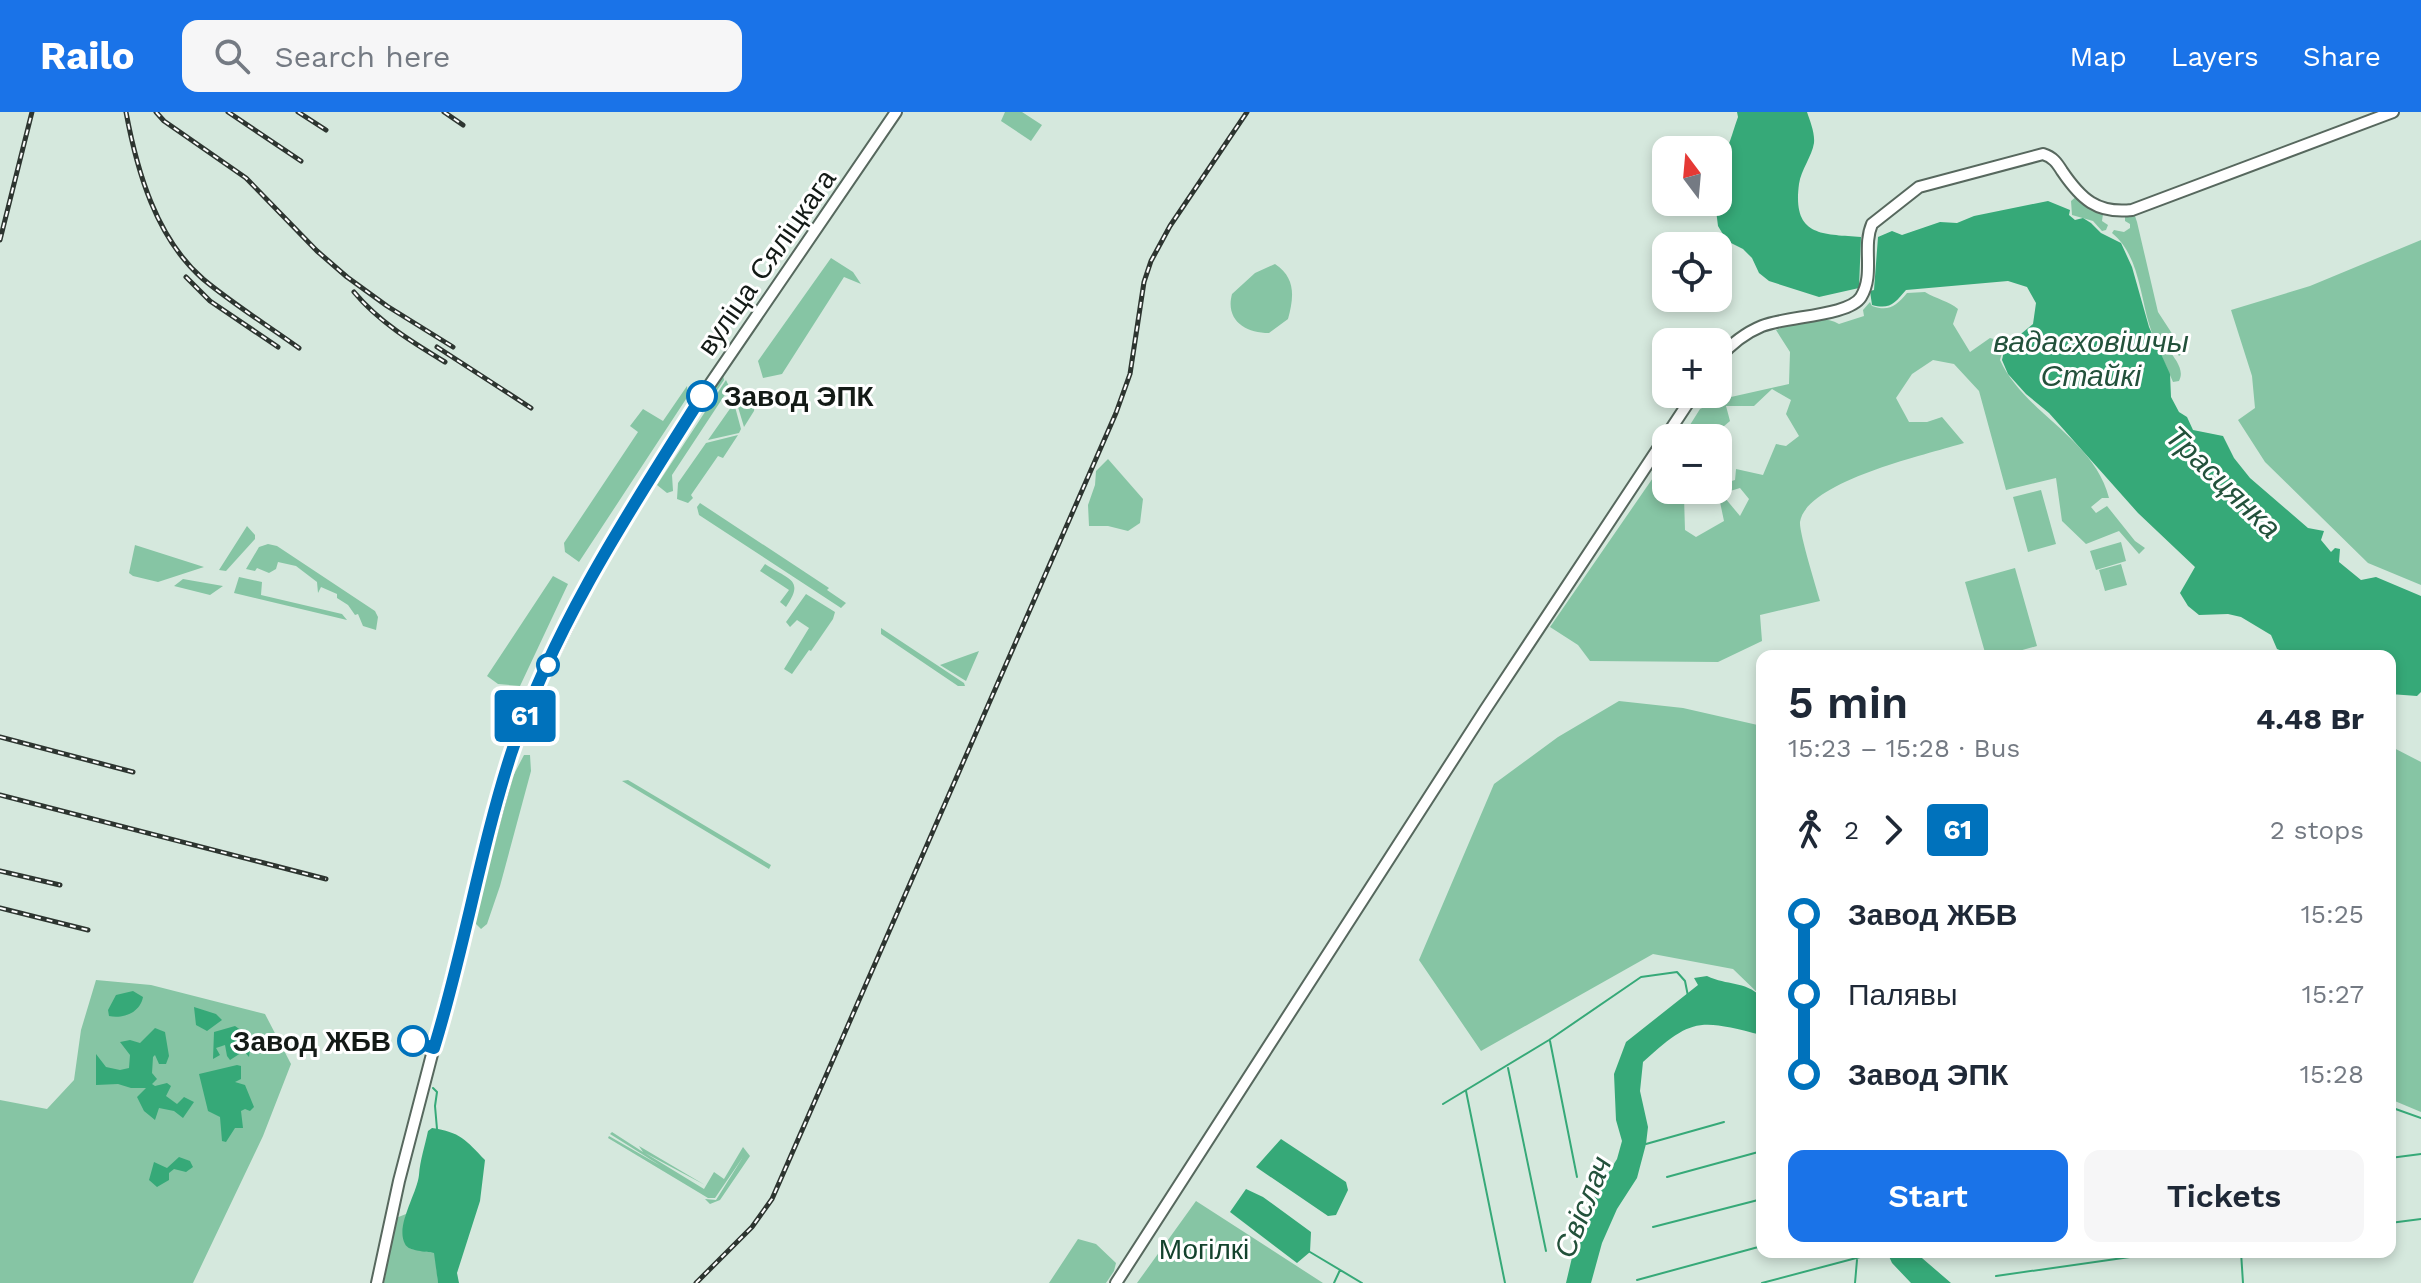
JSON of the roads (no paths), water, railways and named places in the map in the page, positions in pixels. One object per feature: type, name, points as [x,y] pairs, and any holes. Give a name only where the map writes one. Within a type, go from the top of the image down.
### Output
[{"type":"main road","name":"вуліца Сяліцкага","points":[[377,1283],[407,1152],[511,757],[531,702],[566,624],[599,562],[702,396],[896,112]]},
{"type":"main road","points":[[1732,346],[1761,326],[1853,306],[1867,282],[1869,232],[1875,220],[1915,189],[2043,154],[2053,158],[2078,193],[2094,207],[2119,211],[2138,208],[2393,112]]},
{"type":"main road","points":[[1116,1283],[1620,502],[1684,408]]},
{"type":"water","points":[[1737,112],[1807,112],[1814,143],[1799,184],[1800,214],[1805,223],[1822,233],[1861,237],[1859,288],[1819,297],[1769,281],[1759,273],[1752,258],[1732,244],[1732,232],[1722,232],[1717,216],[1732,216],[1731,136]]},
{"type":"water","name":"вадасховішчы Стайкі","points":[[2048,201],[2070,210],[2069,215],[2075,220],[2083,218],[2101,233],[2121,243],[2132,267],[2149,327],[2170,374],[2171,397],[2193,430],[2223,436],[2234,458],[2250,478],[2308,528],[2324,531],[2321,540],[2331,552],[2335,548],[2340,549],[2339,562],[2361,580],[2376,577],[2421,596],[2421,692],[2417,696],[2396,694],[2396,650],[2279,650],[2271,635],[2241,617],[2199,615],[2188,606],[2180,593],[2195,567],[2138,513],[2049,413],[2008,374],[2002,360],[2005,347],[2033,324],[2036,303],[2027,287],[2008,281],[1906,290],[1892,304],[1883,307],[1872,305],[1870,291],[1874,290],[1878,237],[1892,231],[1902,235],[1940,222],[1957,223],[1974,216]]},
{"type":"water","points":[[1707,976],[1756,993],[1756,1034],[1724,1026],[1697,1026],[1673,1037],[1643,1062],[1640,1091],[1648,1127],[1637,1178],[1617,1209],[1602,1243],[1591,1283],[1566,1283],[1578,1232],[1597,1191],[1617,1159],[1622,1141],[1616,1120],[1614,1074],[1626,1042],[1698,985],[1694,978]]},
{"type":"water","points":[[133,991],[143,997],[135,1011],[120,1017],[109,1016],[108,1010],[116,995]]},
{"type":"water","points":[[194,1007],[216,1014],[222,1020],[207,1031],[196,1025]]},
{"type":"water","points":[[235,1026],[248,1035],[271,1039],[274,1048],[263,1050],[263,1044],[250,1049],[249,1057],[244,1051],[230,1060],[225,1045],[216,1048],[220,1055],[213,1059],[214,1032]]},
{"type":"water","points":[[155,1028],[165,1032],[169,1056],[166,1064],[159,1064],[155,1055],[153,1057],[152,1073],[157,1079],[152,1084],[167,1083],[171,1086],[166,1096],[177,1104],[184,1097],[194,1102],[183,1118],[174,1111],[159,1108],[155,1120],[144,1111],[137,1097],[146,1088],[96,1085],[96,1054],[106,1067],[129,1068],[130,1055],[120,1042],[130,1040],[140,1043]]},
{"type":"water","points":[[241,1066],[241,1079],[235,1082],[245,1085],[254,1107],[250,1111],[241,1111],[243,1128],[235,1128],[226,1142],[222,1141],[220,1117],[208,1111],[199,1074]]},
{"type":"water","points":[[432,1128],[462,1138],[485,1160],[480,1201],[457,1273],[459,1283],[438,1283],[434,1253],[410,1248],[403,1237],[428,1131]]},
{"type":"water","points":[[1281,1139],[1346,1182],[1348,1190],[1336,1215],[1328,1216],[1256,1167]]},
{"type":"water","points":[[179,1157],[190,1161],[193,1167],[186,1172],[174,1169],[169,1173],[169,1180],[157,1187],[149,1180],[154,1162],[167,1168]]},
{"type":"water","points":[[1246,1189],[1263,1197],[1311,1232],[1310,1252],[1297,1263],[1230,1212]]},
{"type":"water","points":[[1890,1258],[1922,1258],[1951,1283],[1911,1283]]},
{"type":"waterway","points":[[1443,1104],[1549,1040],[1641,977],[1677,972],[1685,981],[1688,996]]},
{"type":"waterway","name":"Свіслач","points":[[1550,1041],[1577,1177]]},
{"type":"waterway","name":"Свіслач","points":[[1508,1068],[1546,1251]]},
{"type":"waterway","points":[[433,1088],[437,1092],[437,1129]]},
{"type":"waterway","points":[[1466,1091],[1505,1283]]},
{"type":"waterway","points":[[2396,1109],[2421,1118]]},
{"type":"waterway","points":[[1646,1144],[1724,1122]]},
{"type":"waterway","points":[[1667,1177],[1756,1153]]},
{"type":"waterway","points":[[2396,1157],[2421,1154]]},
{"type":"waterway","points":[[1653,1227],[1756,1201]]},
{"type":"waterway","points":[[2396,1222],[2421,1219]]},
{"type":"waterway","points":[[1637,1280],[1756,1248]]},
{"type":"waterway","points":[[1310,1252],[1362,1283]]},
{"type":"waterway","points":[[1762,1283],[1856,1258]]},
{"type":"waterway","points":[[1996,1276],[2123,1258]]},
{"type":"waterway","points":[[2241,1258],[2243,1283]]},
{"type":"waterway","points":[[1855,1283],[1857,1260]]},
{"type":"waterway","points":[[1334,1283],[1340,1270]]},
{"type":"railway","points":[[0,240],[32,112]]},
{"type":"railway","points":[[126,112],[143,180],[173,244],[203,279],[299,348]]},
{"type":"railway","points":[[156,112],[164,121],[246,178],[317,251],[347,277],[453,347]]},
{"type":"railway","points":[[228,112],[301,161]]},
{"type":"railway","points":[[298,112],[326,130]]},
{"type":"railway","points":[[444,112],[463,125]]},
{"type":"railway","points":[[696,1283],[752,1227],[772,1199],[1116,413],[1130,374],[1144,282],[1151,261],[1170,226],[1247,112]]},
{"type":"railway","points":[[186,277],[210,301],[278,347]]},
{"type":"railway","points":[[354,292],[385,322],[445,362]]},
{"type":"railway","points":[[437,347],[531,408]]},
{"type":"railway","points":[[0,737],[133,772]]},
{"type":"railway","points":[[0,795],[326,879]]},
{"type":"railway","points":[[0,871],[60,885]]},
{"type":"railway","points":[[0,908],[88,930]]},
{"type":"place","name":"Завод ЭПК","points":[[702,396]]},
{"type":"place","name":"Завод ЖБВ","points":[[413,1041]]},
{"type":"water label","name":"Трасцянка","points":[[2223,482]]},
{"type":"park label","name":"Могілкі","points":[[1204,1249]]}]
